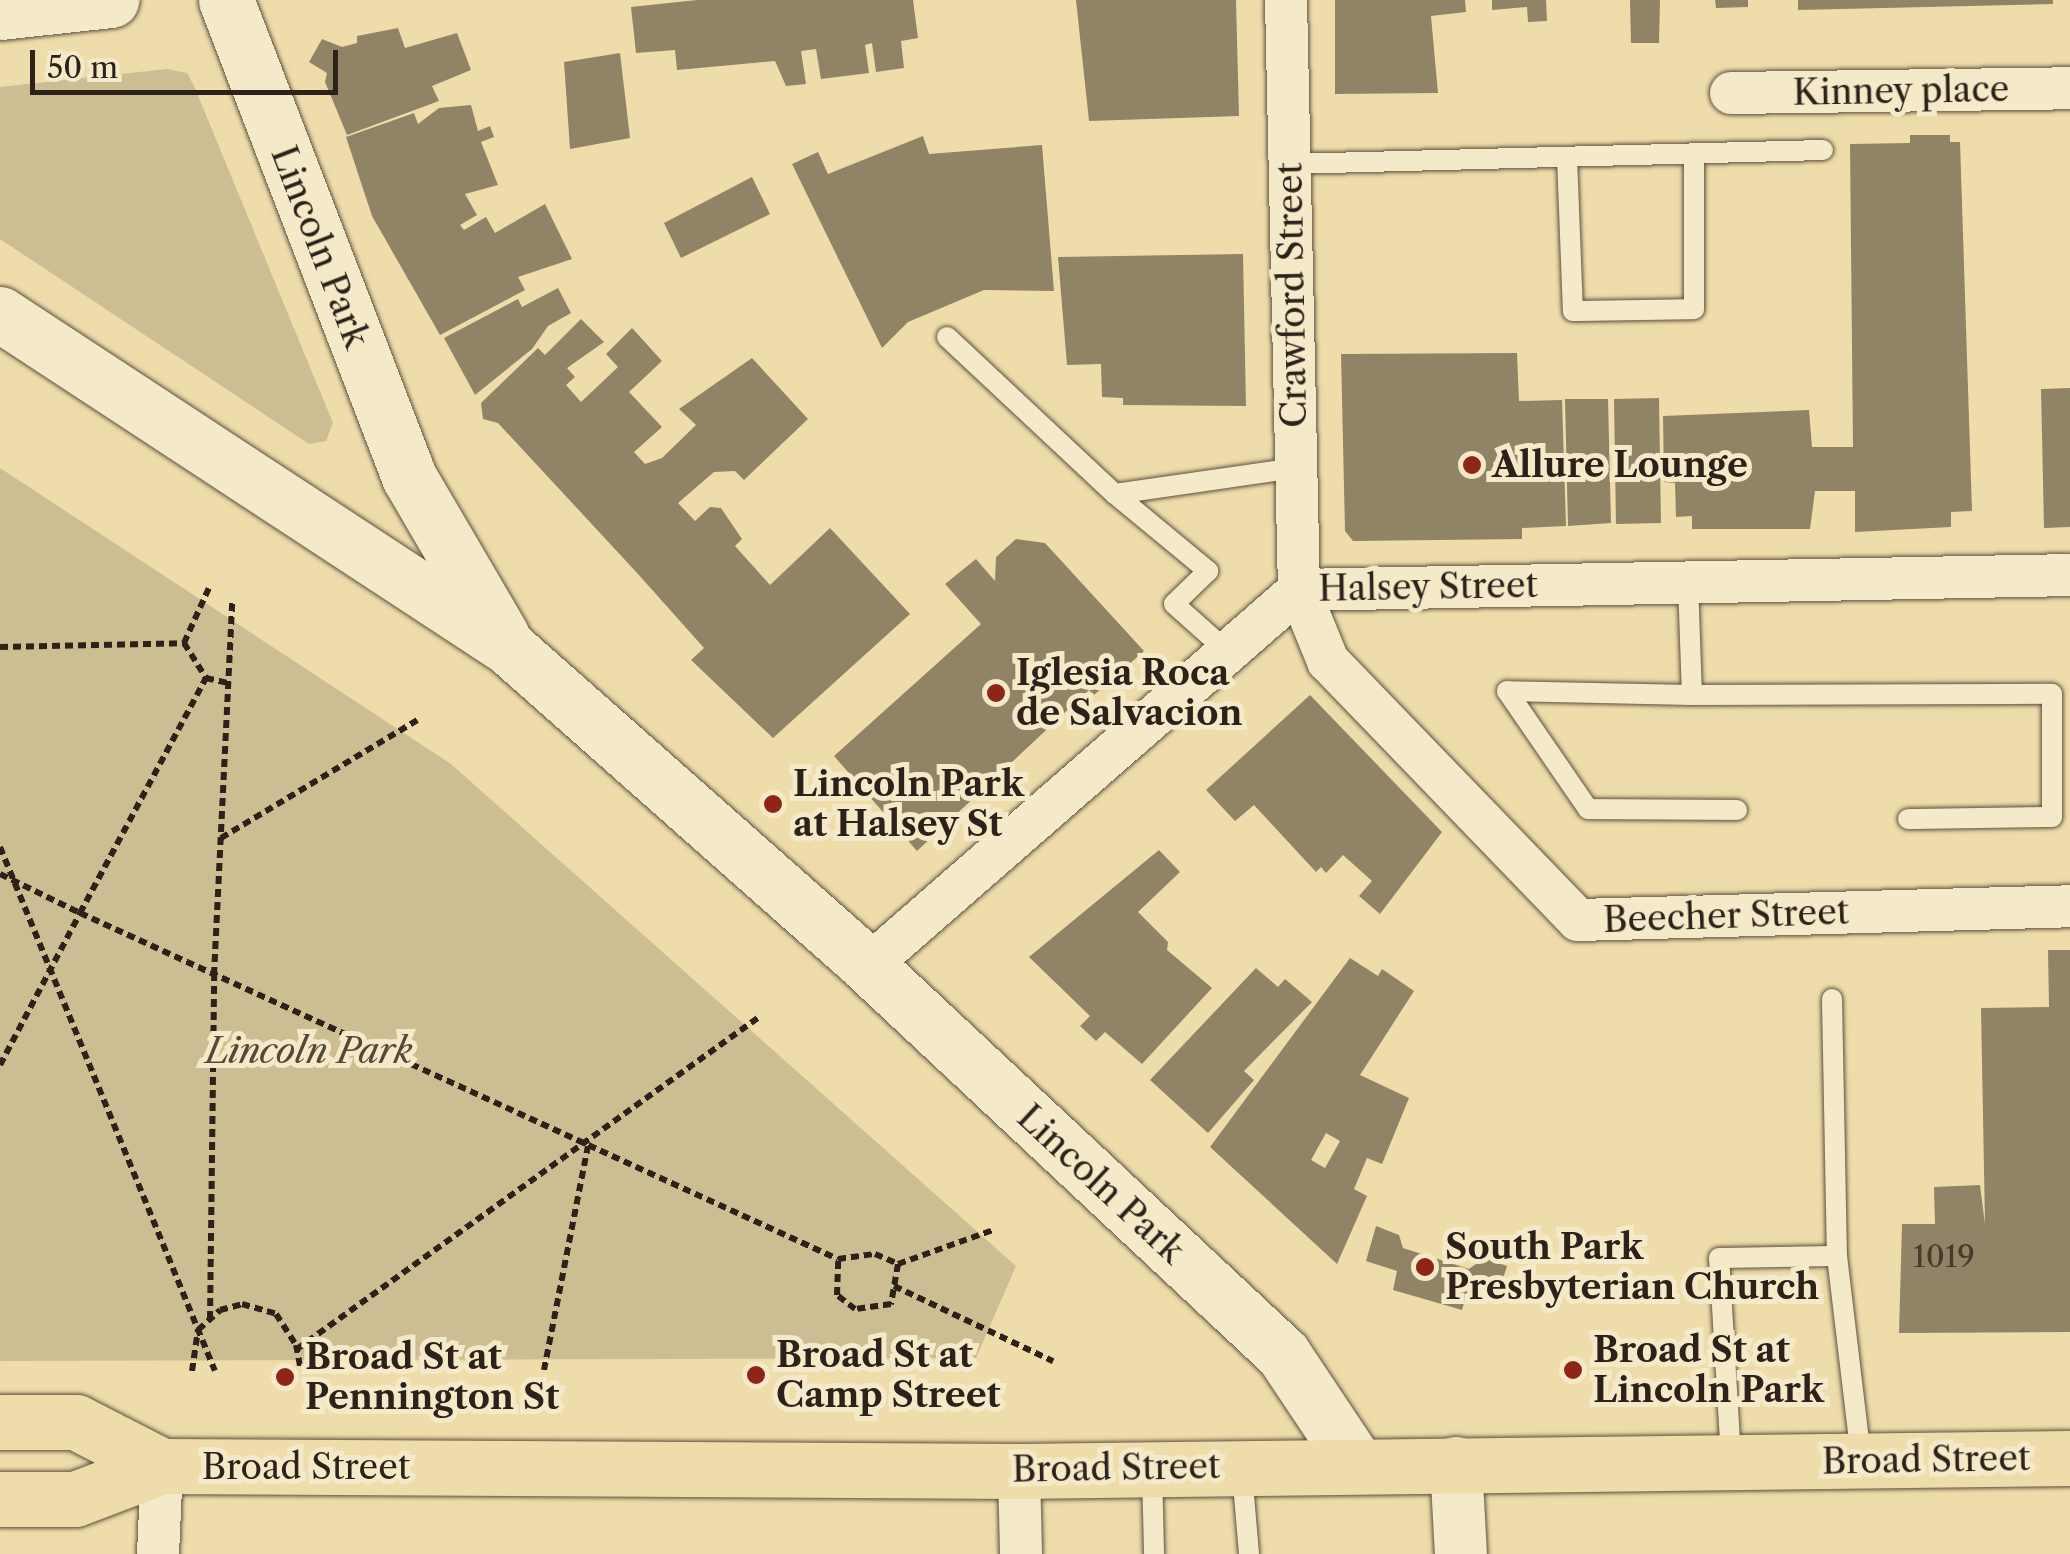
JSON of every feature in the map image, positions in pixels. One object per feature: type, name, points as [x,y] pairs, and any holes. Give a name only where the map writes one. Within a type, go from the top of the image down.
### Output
[{"type":"main road","points":[[0,12],[111,0]]},
{"type":"main road","name":"Lincoln Park","points":[[226,0],[409,477],[508,647]]},
{"type":"main road","name":"Lincoln Park","points":[[0,314],[23,346],[508,647],[868,966],[1283,1354],[1354,1462]]},
{"type":"main road","name":"Broad Street","points":[[0,1422],[76,1422],[162,1466]]},
{"type":"main road","name":"Broad Street","points":[[0,1498],[75,1499],[162,1466],[1019,1471],[1354,1462],[2070,1458]]},
{"type":"street","name":"Crawford Street","points":[[1286,0],[1300,590]]},
{"type":"street","name":"Kinney place","points":[[1731,93],[2070,88]]},
{"type":"street","name":"Halsey Street","points":[[868,966],[1300,590],[2070,575]]},
{"type":"street","name":"Beecher Street","points":[[1300,590],[1328,661],[1578,920],[2070,906]]},
{"type":"street","points":[[1456,1463],[1462,1554]]},
{"type":"street","points":[[158,1554],[162,1466]]},
{"type":"street","points":[[1019,1471],[1021,1554]]},
{"type":"lane","points":[[1289,164],[1824,150]]},
{"type":"lane","points":[[1567,157],[1572,311],[1694,309],[1694,153]]},
{"type":"lane","points":[[947,337],[1115,494],[1208,571],[1174,604],[1228,653]]},
{"type":"lane","points":[[1115,494],[1296,468]]},
{"type":"lane","points":[[1688,582],[1692,695]]},
{"type":"lane","points":[[1738,810],[1588,809],[1506,692],[2052,694],[2052,817],[1908,818]]},
{"type":"lane","points":[[1832,999],[1837,1256],[1861,1460]]},
{"type":"lane","points":[[1731,1462],[1719,1258],[1837,1256]]},
{"type":"lane","points":[[1241,1465],[1249,1554]]},
{"type":"lane","points":[[1152,1468],[1154,1554]]},
{"type":"path","points":[[184,644],[209,588]]},
{"type":"path","points":[[210,1319],[214,975],[232,602]]},
{"type":"path","points":[[0,648],[184,644]]},
{"type":"path","points":[[184,644],[206,678],[228,683]]},
{"type":"path","points":[[0,1065],[206,678]]},
{"type":"path","points":[[220,839],[418,720]]},
{"type":"path","points":[[0,847],[215,1371]]},
{"type":"path","points":[[0,874],[838,1259],[875,1254],[898,1264],[993,1230]]},
{"type":"path","points":[[297,1349],[759,1017]]},
{"type":"path","points":[[544,1370],[585,1145]]},
{"type":"path","points":[[838,1259],[837,1295],[856,1309],[891,1304],[898,1264]]},
{"type":"path","points":[[894,1286],[1053,1362]]},
{"type":"path","points":[[192,1371],[198,1330],[210,1319],[242,1304],[276,1314],[297,1349],[301,1371]]},
{"type":"green space","points":[[167,69],[187,73],[194,86],[333,423],[326,441],[309,444],[0,239],[0,87]]},
{"type":"green space","name":"Lincoln Park","points":[[0,468],[451,764],[1016,1266],[976,1358],[0,1361]]},
{"type":"building","points":[[697,0],[913,0],[918,38],[901,41],[904,68],[876,72],[872,43],[865,45],[869,73],[821,79],[816,49],[801,51],[806,84],[786,86],[775,61],[677,70],[675,50],[636,53],[631,7]]},
{"type":"building","points":[[1076,0],[1236,0],[1239,116],[1089,121]]},
{"type":"building","points":[[1335,0],[1465,0],[1466,12],[1431,16],[1438,93],[1335,94]]},
{"type":"building","points":[[1492,0],[1546,0],[1547,21],[1528,22],[1527,7],[1492,10]]},
{"type":"building","points":[[1630,0],[1660,0],[1659,43],[1631,43]]},
{"type":"building","points":[[1715,0],[1748,0],[1748,7],[1716,8]]},
{"type":"building","points":[[1798,0],[2053,0],[2053,4],[1798,10]]},
{"type":"building","points":[[398,28],[405,48],[457,33],[471,70],[432,86],[439,101],[347,135],[325,82],[327,73],[309,62],[322,39],[342,47],[357,43],[357,36]]},
{"type":"building","points":[[620,53],[630,138],[570,149],[564,62]]},
{"type":"building","points":[[471,105],[478,131],[490,126],[494,137],[481,142],[498,185],[465,194],[477,215],[460,225],[464,230],[486,217],[495,233],[545,204],[572,259],[518,277],[525,290],[440,335],[372,216],[346,137],[414,113],[418,124],[439,108]]},
{"type":"building","points":[[1910,135],[1950,135],[1950,142],[1960,142],[1972,511],[1951,512],[1951,527],[1855,532],[1855,491],[1815,491],[1810,529],[1692,529],[1692,516],[1676,517],[1675,483],[1664,482],[1663,416],[1809,410],[1812,447],[1853,447],[1850,144],[1910,143]]},
{"type":"building","points":[[923,136],[929,154],[1042,145],[1054,291],[984,290],[908,322],[882,348],[792,164],[818,152],[828,174]]},
{"type":"building","points":[[752,177],[770,214],[681,258],[664,223]]},
{"type":"building","points":[[1243,254],[1246,406],[1123,405],[1123,398],[1102,397],[1101,364],[1067,365],[1058,257]]},
{"type":"building","points":[[558,288],[571,313],[548,326],[532,349],[475,395],[444,338],[518,299],[522,307]]},
{"type":"building","points":[[581,319],[604,342],[567,368],[575,377],[566,385],[581,402],[618,367],[606,354],[632,328],[662,361],[629,392],[662,427],[634,452],[645,464],[662,458],[696,425],[679,409],[752,358],[808,419],[744,480],[735,471],[714,472],[678,503],[695,521],[710,507],[721,508],[742,539],[735,546],[770,585],[830,528],[910,614],[773,738],[691,660],[704,648],[638,574],[498,423],[483,419],[481,403],[538,348],[545,355]]},
{"type":"building","points":[[1517,353],[1519,401],[1562,400],[1566,526],[1522,528],[1522,539],[1353,541],[1345,531],[1341,354]]},
{"type":"building","points":[[2070,388],[2070,527],[2044,528],[2041,389]]},
{"type":"building","points":[[1659,398],[1661,523],[1616,524],[1614,399]]},
{"type":"building","points":[[1565,399],[1608,399],[1611,523],[1568,526]]},
{"type":"building","name":"Iglesia Roca de Salvacion","points":[[1016,539],[1045,543],[1144,651],[1094,695],[1089,690],[917,851],[834,756],[981,624],[945,584],[976,559],[995,581],[996,557]]},
{"type":"building","points":[[1310,695],[1442,832],[1380,914],[1359,896],[1372,881],[1343,855],[1326,873],[1321,867],[1316,872],[1254,805],[1235,821],[1206,790]]},
{"type":"building","points":[[1159,850],[1180,872],[1138,912],[1168,942],[1167,950],[1212,988],[1142,1064],[1105,1032],[1096,1041],[1080,1026],[1090,1016],[1029,957]]},
{"type":"building","points":[[2048,950],[2070,950],[2070,1332],[1899,1333],[1902,1224],[1935,1224],[1934,1187],[1980,1185],[1985,1224],[1981,1008],[2049,1007]]},
{"type":"building","points":[[1350,958],[1378,976],[1382,969],[1414,991],[1360,1075],[1409,1098],[1382,1164],[1367,1158],[1354,1189],[1367,1196],[1337,1264],[1210,1147]],"holes":[[[1326,1133],[1340,1141],[1325,1168],[1311,1160]]]},
{"type":"building","points":[[1256,968],[1278,987],[1285,979],[1312,1002],[1244,1071],[1254,1080],[1208,1133],[1150,1080]]},
{"type":"building","name":"South Park Presbyterian Church","points":[[1376,1226],[1399,1235],[1403,1248],[1469,1269],[1484,1258],[1507,1266],[1497,1298],[1468,1289],[1462,1310],[1393,1290],[1397,1271],[1366,1261]]},
{"type":"place","name":"Allure Lounge","points":[[1472,465]]},
{"type":"place","name":"Iglesia Roca de Salvacion","points":[[996,693]]},
{"type":"place","name":"Lincoln Park at Halsey St","points":[[773,804]]},
{"type":"place","name":"South Park Presbyterian Church","points":[[1425,1267]]},
{"type":"place","name":"Broad St at Lincoln Park","points":[[1573,1370]]},
{"type":"place","name":"Broad St at Camp Street","points":[[756,1375]]},
{"type":"place","name":"Broad St at Pennington St","points":[[285,1377]]}]
